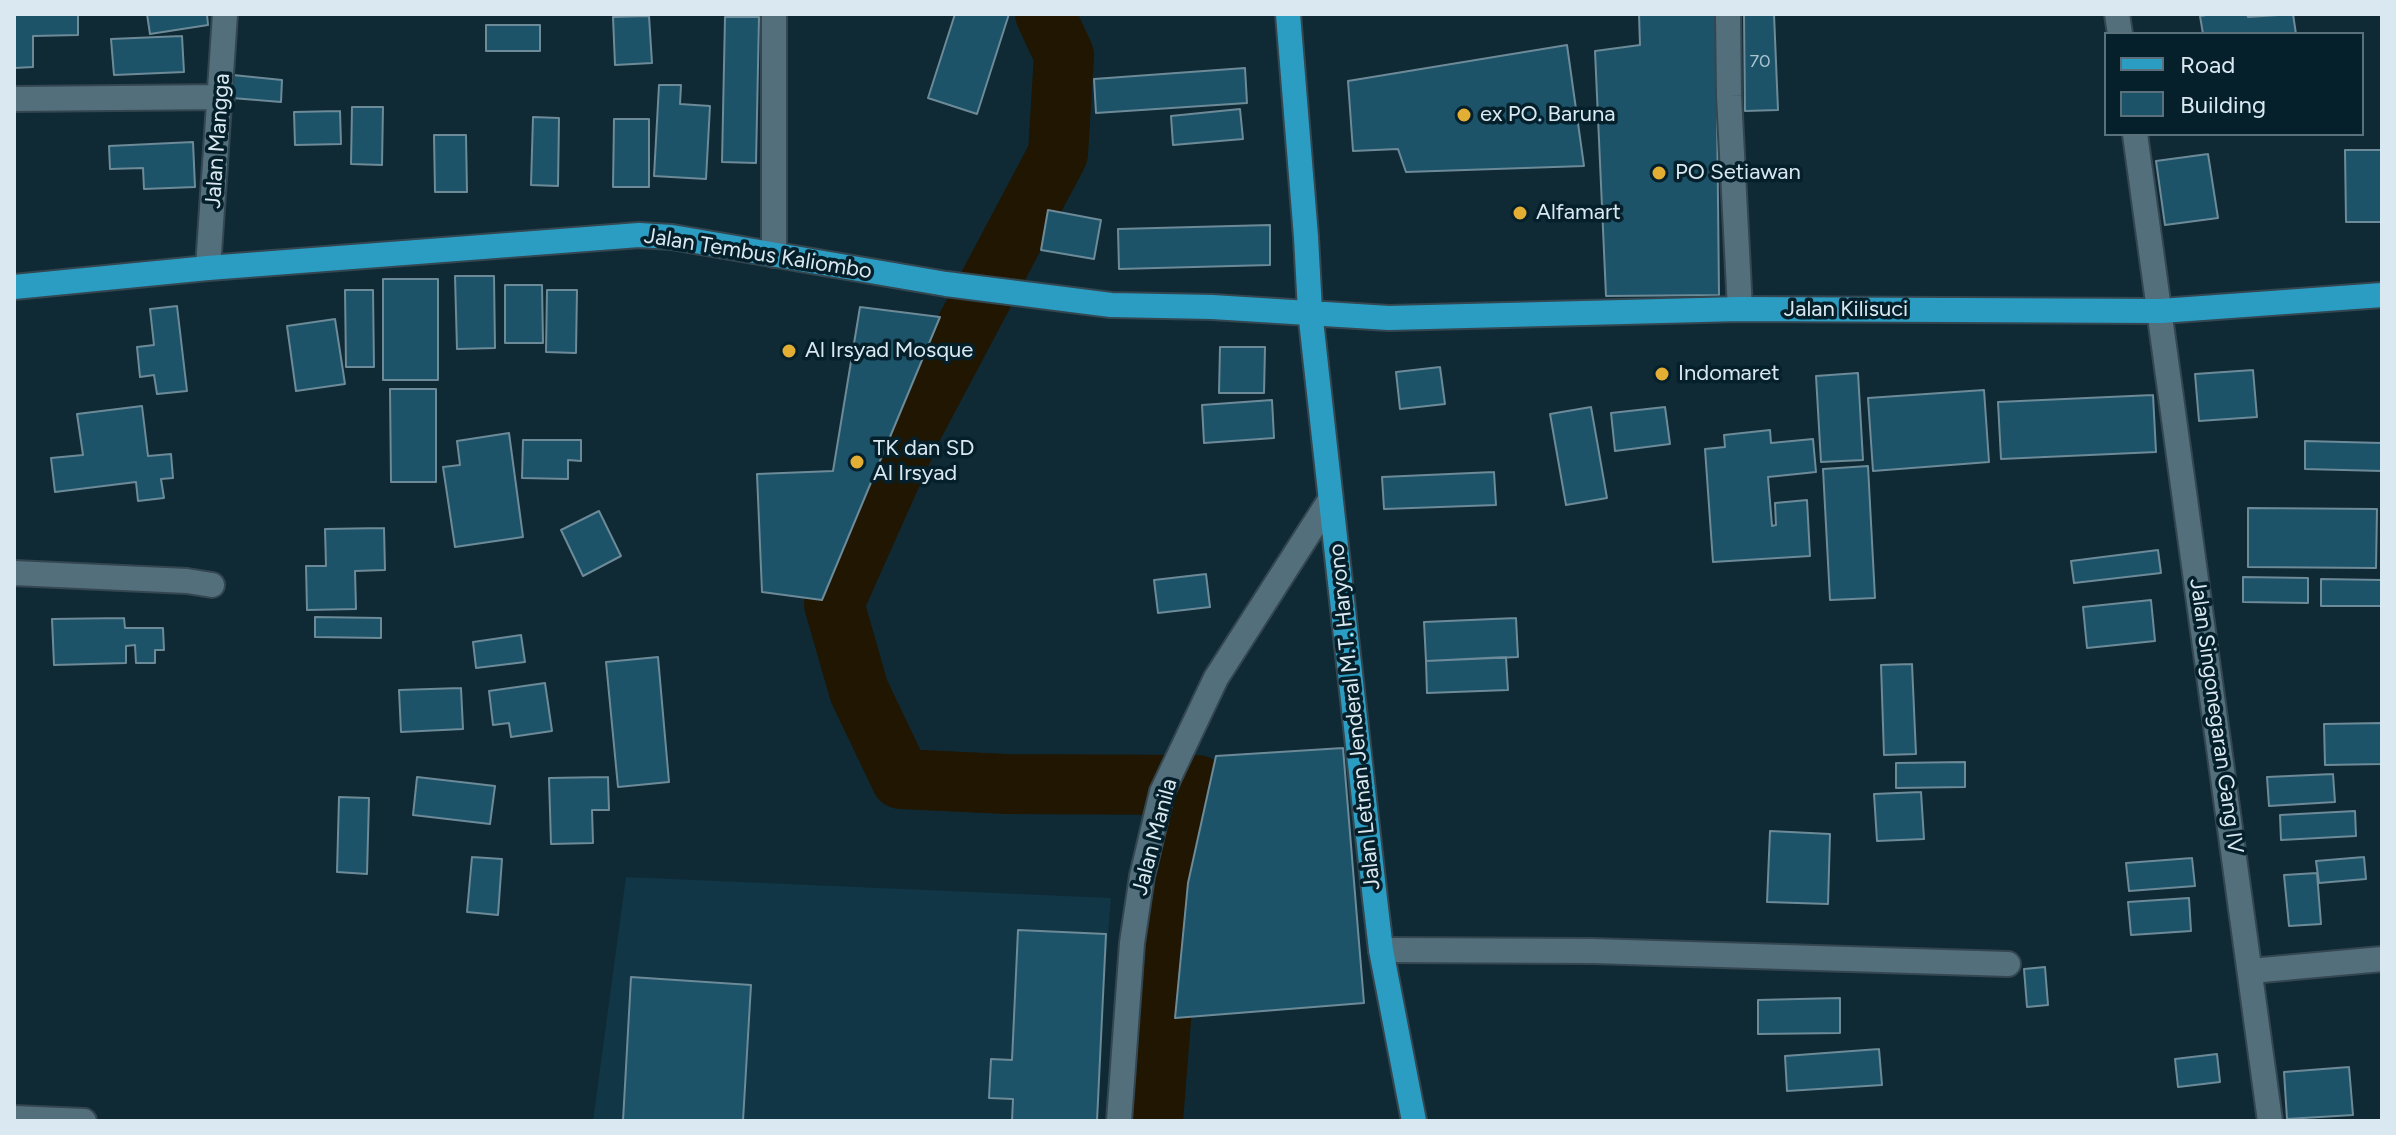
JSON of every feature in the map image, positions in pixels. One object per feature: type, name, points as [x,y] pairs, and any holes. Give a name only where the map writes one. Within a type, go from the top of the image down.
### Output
[{"type":"main road","name":"Jalan Letnan Jenderal M.T. Haryono","points":[[1288,14],[1310,311],[1381,950],[1414,1121]]},
{"type":"main road","name":"Jalan Tembus Kaliombo","points":[[14,287],[208,268],[639,235],[672,237],[946,284],[1111,305],[1310,311]]},
{"type":"main road","name":"Jalan Kilisuci","points":[[1310,311],[1389,318],[1740,309],[2161,311],[2382,295]]},
{"type":"street","name":"Jalan Mangga","points":[[208,268],[222,97],[225,14]]},
{"type":"street","points":[[774,14],[774,255]]},
{"type":"street","points":[[1728,14],[1740,309]]},
{"type":"street","points":[[14,99],[222,97]]},
{"type":"street","name":"Jalan Singonegaran Gang IV","points":[[2135,136],[2270,1121]]},
{"type":"street","name":"Jalan Manila","points":[[1119,1121],[1132,943],[1142,876],[1166,784],[1216,678],[1330,500]]},
{"type":"street","points":[[14,573],[187,581],[212,585]]},
{"type":"street","points":[[1381,950],[1593,951],[2008,964]]},
{"type":"street","points":[[2251,971],[2382,959]]},
{"type":"street","points":[[14,1118],[84,1121]]},
{"type":"shaded area","points":[[626,877],[1111,898],[1093,1121],[593,1121]]},
{"type":"building","points":[[14,14],[78,14],[78,35],[33,36],[33,67],[14,68]]},
{"type":"building","points":[[147,14],[207,14],[208,25],[150,34]]},
{"type":"building","points":[[955,14],[1009,14],[977,114],[928,98]]},
{"type":"building","name":"PO Setiawan","points":[[1639,14],[1716,14],[1719,295],[1606,296],[1595,51],[1640,45]]},
{"type":"building","name":"PO Setiawan","points":[[1744,14],[1774,14],[1778,110],[1745,111]]},
{"type":"building","points":[[2293,14],[2296,32],[2203,32],[2200,16]]},
{"type":"building","points":[[649,16],[652,63],[615,65],[613,17]]},
{"type":"building","points":[[725,17],[759,17],[756,163],[722,162]]},
{"type":"building","points":[[486,25],[540,25],[540,51],[486,51]]},
{"type":"building","points":[[182,36],[184,72],[114,75],[111,39]]},
{"type":"building","name":"ex PO. Baruna","points":[[1567,45],[1584,166],[1406,172],[1398,149],[1353,151],[1348,81]]},
{"type":"building","points":[[1245,68],[1247,103],[1096,113],[1094,79]]},
{"type":"building","points":[[233,75],[282,80],[281,102],[232,98]]},
{"type":"building","points":[[659,85],[681,85],[680,104],[710,106],[706,179],[654,176]]},
{"type":"building","points":[[352,107],[383,107],[382,165],[351,164]]},
{"type":"building","points":[[1240,109],[1243,139],[1173,145],[1171,116]]},
{"type":"building","points":[[340,111],[341,144],[295,145],[294,112]]},
{"type":"building","points":[[533,117],[559,118],[558,186],[531,185]]},
{"type":"building","points":[[614,119],[649,119],[649,187],[613,187]]},
{"type":"building","points":[[434,135],[466,135],[467,192],[435,192]]},
{"type":"building","points":[[193,142],[195,187],[144,189],[143,168],[110,169],[109,146]]},
{"type":"building","points":[[2345,150],[2382,150],[2382,222],[2346,222]]},
{"type":"building","points":[[2208,154],[2218,218],[2165,225],[2156,161]]},
{"type":"building","points":[[1048,210],[1101,220],[1094,259],[1041,250]]},
{"type":"building","points":[[1270,225],[1270,265],[1119,269],[1118,229]]},
{"type":"building","points":[[455,276],[494,276],[495,348],[457,349]]},
{"type":"building","points":[[383,279],[438,279],[438,380],[383,380]]},
{"type":"building","points":[[505,285],[542,285],[543,343],[505,343]]},
{"type":"building","points":[[345,290],[373,290],[374,367],[346,367]]},
{"type":"building","points":[[547,290],[577,290],[576,353],[546,352]]},
{"type":"building","points":[[177,306],[187,391],[157,394],[154,375],[140,377],[137,347],[154,345],[150,309]]},
{"type":"building","name":"TK dan SD Al Irsyad","points":[[860,307],[940,317],[822,600],[762,592],[757,474],[833,471]]},
{"type":"building","points":[[335,319],[345,384],[296,391],[287,326]]},
{"type":"building","points":[[1220,347],[1265,347],[1264,393],[1219,393]]},
{"type":"building","points":[[1440,367],[1445,404],[1400,409],[1396,372]]},
{"type":"building","points":[[2253,370],[2257,417],[2199,421],[2195,374]]},
{"type":"building","points":[[1858,373],[1863,460],[1821,462],[1816,376]]},
{"type":"building","points":[[390,389],[436,389],[436,482],[391,482]]},
{"type":"building","points":[[1984,390],[1989,462],[1873,471],[1868,398]]},
{"type":"building","points":[[2153,395],[2156,452],[2001,459],[1998,402]]},
{"type":"building","points":[[1272,400],[1274,438],[1204,443],[1202,405]]},
{"type":"building","points":[[142,406],[148,456],[171,454],[173,478],[161,479],[164,498],[138,501],[136,482],[55,492],[51,458],[83,455],[77,414]]},
{"type":"building","points":[[1591,407],[1607,498],[1566,505],[1550,414]]},
{"type":"building","points":[[1665,407],[1670,444],[1615,451],[1611,413]]},
{"type":"building","points":[[1770,430],[1771,443],[1813,439],[1816,472],[1768,477],[1772,526],[1776,525],[1775,503],[1807,500],[1810,556],[1713,562],[1705,449],[1725,447],[1724,435]]},
{"type":"building","points":[[509,433],[523,537],[455,547],[443,467],[460,465],[457,441]]},
{"type":"building","points":[[523,440],[581,440],[581,461],[568,460],[568,479],[522,478]]},
{"type":"building","points":[[2305,441],[2382,443],[2382,471],[2305,469]]},
{"type":"building","points":[[1868,466],[1875,598],[1830,600],[1823,469]]},
{"type":"building","points":[[1494,472],[1496,505],[1384,509],[1382,477]]},
{"type":"building","points":[[2248,508],[2377,509],[2376,568],[2248,567]]},
{"type":"building","points":[[599,511],[621,556],[583,576],[561,530]]},
{"type":"building","points":[[384,528],[385,570],[355,571],[356,609],[307,610],[306,566],[326,566],[325,529]]},
{"type":"building","points":[[2158,550],[2161,573],[2074,583],[2071,561]]},
{"type":"building","points":[[1206,574],[1210,607],[1158,613],[1154,580]]},
{"type":"building","points":[[2243,577],[2308,578],[2308,603],[2243,602]]},
{"type":"building","points":[[2321,579],[2382,580],[2382,606],[2321,606]]},
{"type":"building","points":[[2151,600],[2155,641],[2087,648],[2083,607]]},
{"type":"building","points":[[315,617],[381,618],[381,638],[315,637]]},
{"type":"building","points":[[124,618],[125,628],[163,628],[164,650],[155,650],[155,663],[136,663],[135,645],[126,646],[126,663],[54,665],[52,619]]},
{"type":"building","points":[[1516,618],[1518,657],[1426,661],[1424,622]]},
{"type":"building","points":[[521,635],[525,662],[476,668],[473,642]]},
{"type":"building","points":[[658,657],[669,782],[618,787],[606,662]]},
{"type":"building","points":[[1506,657],[1508,690],[1427,693],[1426,661]]},
{"type":"building","points":[[1912,664],[1916,754],[1884,755],[1881,665]]},
{"type":"building","points":[[545,683],[552,731],[511,737],[509,723],[493,725],[489,691]]},
{"type":"building","points":[[461,688],[463,729],[401,732],[399,690]]},
{"type":"building","points":[[2382,723],[2382,764],[2325,765],[2324,724]]},
{"type":"building","points":[[1343,748],[1364,1003],[1175,1018],[1188,883],[1216,756]]},
{"type":"building","points":[[1965,762],[1965,787],[1896,788],[1896,763]]},
{"type":"building","points":[[2333,774],[2335,802],[2269,806],[2267,777]]},
{"type":"building","points":[[417,777],[495,786],[490,824],[413,815]]},
{"type":"building","points":[[608,777],[609,810],[592,810],[593,843],[551,844],[549,778]]},
{"type":"building","points":[[1921,792],[1924,839],[1877,841],[1874,794]]},
{"type":"building","points":[[339,797],[369,798],[367,874],[337,872]]},
{"type":"building","points":[[2355,811],[2356,836],[2281,840],[2280,815]]},
{"type":"building","points":[[1770,831],[1830,834],[1828,904],[1767,902]]},
{"type":"building","points":[[472,857],[502,859],[498,915],[467,912]]},
{"type":"building","points":[[2364,857],[2366,879],[2319,883],[2316,861]]},
{"type":"building","points":[[2192,858],[2195,886],[2129,891],[2126,863]]},
{"type":"building","points":[[2317,873],[2321,924],[2289,926],[2284,875]]},
{"type":"building","points":[[2189,898],[2191,931],[2131,935],[2128,902]]},
{"type":"building","points":[[1018,930],[1106,934],[1097,1121],[1012,1121],[1013,1099],[989,1098],[991,1059],[1012,1060]]},
{"type":"building","points":[[2045,967],[2048,1005],[2027,1007],[2024,969]]},
{"type":"building","points":[[631,977],[751,985],[743,1121],[623,1121]]},
{"type":"building","points":[[1840,998],[1840,1033],[1758,1034],[1758,1000]]},
{"type":"building","points":[[1879,1049],[1882,1085],[1787,1091],[1785,1056]]},
{"type":"building","points":[[2217,1054],[2220,1082],[2178,1087],[2175,1059]]},
{"type":"building","points":[[2349,1067],[2353,1115],[2287,1119],[2284,1072]]},
{"type":"waterway","points":[[1045,14],[1064,55],[1058,154],[912,429],[834,604],[859,691],[901,779],[1006,784],[1197,785],[1171,893],[1153,1121]]},
{"type":"place","name":"ex PO. Baruna","points":[[1464,115]]},
{"type":"place","name":"PO Setiawan","points":[[1659,173]]},
{"type":"place","name":"Alfamart","points":[[1520,213]]},
{"type":"place","name":"Al Irsyad Mosque","points":[[789,351]]},
{"type":"place","name":"Indomaret","points":[[1662,374]]},
{"type":"place","name":"TK dan SD Al Irsyad","points":[[857,462]]}]
